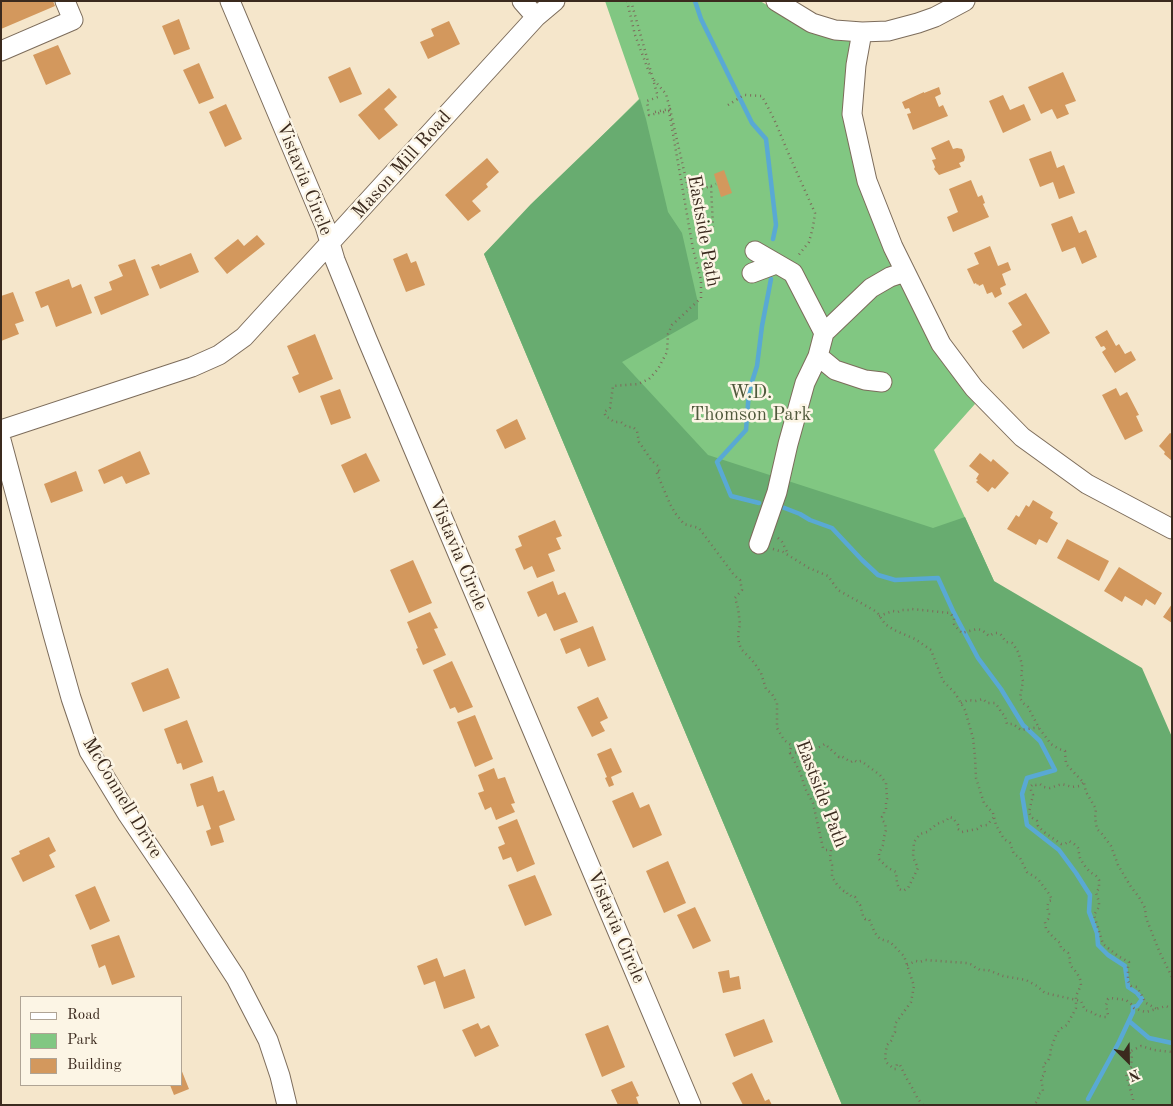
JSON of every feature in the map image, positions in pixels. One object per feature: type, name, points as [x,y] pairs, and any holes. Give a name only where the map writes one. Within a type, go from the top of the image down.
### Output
[{"type":"street","points":[[1,51],[73,20],[65,1]]},
{"type":"street","name":"Vistavia Circle","points":[[230,1],[325,226],[344,283],[691,1105]]},
{"type":"street","points":[[522,1],[536,17]]},
{"type":"street","name":"Mason Mill Road","points":[[1,430],[192,367],[219,355],[244,337],[536,17],[555,1]]},
{"type":"street","points":[[776,1],[812,23],[835,30],[862,32],[888,31],[918,23],[965,1]]},
{"type":"street","points":[[862,32],[856,65],[852,114],[867,181],[893,246],[898,275],[941,344],[974,388],[1022,437],[1087,484],[1172,529]]},
{"type":"street","points":[[755,251],[793,273],[824,333]]},
{"type":"street","points":[[752,273],[776,264]]},
{"type":"street","points":[[759,544],[777,492],[805,383],[818,356],[824,333],[871,288],[898,275]]},
{"type":"street","points":[[818,356],[836,370],[864,380],[882,382]]},
{"type":"street","name":"McConnell Drive","points":[[1,440],[55,644],[89,751],[128,816],[236,978],[268,1040],[287,1105]]},
{"type":"path","points":[[627,1],[635,35],[649,72],[666,94],[689,193],[716,184]]},
{"type":"path","name":"Eastside Path","points":[[631,1],[658,97],[647,101],[650,115],[669,111],[693,249],[701,280],[702,298],[672,325],[668,334],[667,352],[658,369],[649,379],[638,384],[613,386],[610,408],[604,412],[606,417],[614,422],[621,422],[627,427],[633,427],[637,431],[640,442],[652,462],[658,466],[660,473],[656,471],[675,513],[684,524],[699,528],[734,575],[740,580],[742,590],[735,598],[740,624],[739,644],[761,673],[766,689],[772,694],[777,703],[777,728],[784,740],[791,745],[790,753],[800,772],[812,803],[823,848],[831,850],[832,877],[848,895],[856,897],[863,916],[865,919],[869,919],[878,938],[890,942],[904,956],[914,986],[910,1002],[895,1024],[895,1032],[887,1046],[885,1057],[886,1062],[894,1069],[896,1069],[897,1064],[900,1065],[923,1105]]},
{"type":"path","points":[[728,105],[744,95],[762,96],[815,213],[814,227],[809,242],[797,257],[793,273]]},
{"type":"path","points":[[652,113],[670,109]]},
{"type":"path","points":[[711,186],[713,227]]},
{"type":"path","points":[[789,555],[809,568],[828,576],[838,590],[877,612],[885,624],[915,639],[931,650],[943,681],[955,693],[965,710],[973,738],[976,757],[976,778],[984,803],[993,813],[996,825],[1004,839],[1010,843],[1014,854],[1020,858],[1027,872],[1038,879],[1050,895],[1052,900],[1049,901],[1047,907],[1049,914],[1045,922],[1046,929],[1060,943],[1061,948],[1068,953],[1070,965],[1077,973],[1081,985],[1076,996],[1076,1008],[1070,1021],[1056,1035],[1048,1061],[1043,1065],[1045,1073],[1041,1078],[1043,1091],[1039,1094],[1038,1100],[1034,1105]]},
{"type":"path","points":[[879,616],[893,611],[898,612],[912,609],[950,613],[954,618],[954,624],[962,632],[979,629],[989,636],[998,633],[1006,642],[1012,643],[1016,647],[1020,657],[1023,680],[1020,698],[1028,707],[1039,728],[1051,744],[1065,751],[1066,764],[1084,783],[1086,792],[1096,809],[1097,830],[1111,846],[1131,888],[1145,908],[1146,918],[1172,977]]},
{"type":"path","points":[[961,703],[968,700],[983,699],[987,703],[995,703],[1005,716],[1007,724],[1013,724],[1021,730],[1039,728]]},
{"type":"path","points":[[790,753],[812,751],[826,744],[839,757],[841,756],[850,762],[854,760],[857,762],[861,761],[880,775],[886,782],[886,810],[882,817],[886,830],[879,859],[888,868],[896,872],[899,889],[903,891],[908,888],[918,868],[914,857],[914,842],[920,834],[927,832],[949,817],[953,818],[958,825],[958,829],[962,832],[987,825],[994,817]]},
{"type":"path","points":[[1084,783],[1079,786],[1072,787],[1062,784],[1050,788],[1040,784],[1033,784],[1031,786],[1033,795],[1029,812],[1044,832],[1061,844],[1069,841],[1074,844],[1078,848],[1084,865],[1099,880],[1099,888],[1096,893],[1099,907],[1094,915],[1103,944],[1129,962],[1128,981],[1131,986],[1137,987],[1146,1004],[1156,1009]]},
{"type":"path","points":[[907,965],[925,960],[967,963],[980,970],[988,970],[1003,976],[1026,980],[1045,993],[1081,1002],[1085,1010],[1103,1017],[1108,1015],[1106,1005],[1108,999],[1111,998],[1126,1000],[1134,1008],[1146,1012],[1166,1006],[1172,1009]]},
{"type":"path","points":[[1133,1105],[1126,1074],[1131,1067],[1132,1054],[1129,1052],[1141,1046],[1171,1052]]},
{"type":"green space","name":"W.D. Thomson Park","points":[[605,1],[760,1],[810,30],[851,39],[848,64],[859,181],[884,250],[932,345],[975,404],[934,450],[994,581],[1172,1105],[842,1105],[484,254],[639,99]]},
{"type":"green space","name":"W.D. Thomson Park","points":[[640,99],[668,212],[682,233],[698,303],[698,319],[622,362],[708,455],[933,528],[965,517],[994,581],[1142,668],[1172,737],[1172,1105],[842,1105],[484,254],[531,204]]},
{"type":"building","points":[[1,1],[53,1],[55,6],[1,29]]},
{"type":"building","points":[[179,19],[190,49],[174,55],[162,26]]},
{"type":"building","points":[[449,21],[460,44],[428,59],[420,42],[434,36],[431,29]]},
{"type":"building","points":[[58,45],[71,74],[46,85],[33,55]]},
{"type":"building","points":[[199,63],[214,98],[199,104],[183,70]]},
{"type":"building","points":[[350,67],[362,94],[340,103],[328,77]]},
{"type":"building","points":[[1063,72],[1076,101],[1065,105],[1069,114],[1057,119],[1052,109],[1041,114],[1028,87]]},
{"type":"building","points":[[939,87],[941,94],[935,97],[939,107],[943,105],[948,116],[913,130],[907,114],[911,113],[909,108],[905,109],[902,102]]},
{"type":"building","points":[[389,88],[397,97],[384,109],[398,125],[379,140],[358,115]]},
{"type":"building","points":[[1003,95],[1010,110],[1024,104],[1031,120],[1003,133],[989,101]]},
{"type":"building","points":[[226,104],[242,139],[225,147],[209,112]]},
{"type":"building","points":[[949,140],[953,149],[962,149],[965,157],[964,161],[959,163],[961,167],[939,175],[934,169],[932,160],[936,159],[931,148]]},
{"type":"building","points":[[1051,151],[1057,168],[1064,165],[1075,193],[1059,199],[1053,182],[1040,187],[1029,159]]},
{"type":"building","points":[[487,158],[499,172],[486,184],[488,187],[472,201],[481,211],[468,221],[445,195]]},
{"type":"building","points":[[724,170],[732,193],[721,197],[714,174]]},
{"type":"building","points":[[971,180],[978,197],[982,195],[985,203],[983,204],[989,217],[953,232],[947,217],[958,212],[949,189]]},
{"type":"building","points":[[1072,216],[1079,233],[1086,230],[1097,257],[1082,264],[1075,247],[1062,252],[1051,224]]},
{"type":"building","points":[[257,235],[265,244],[227,274],[214,258],[238,239],[244,246]]},
{"type":"building","points":[[990,246],[998,266],[1008,262],[1011,270],[1002,274],[1006,285],[1000,288],[1002,294],[995,298],[992,292],[987,294],[983,284],[979,286],[976,283],[974,284],[967,269],[979,264],[974,253]]},
{"type":"building","points":[[191,253],[199,272],[160,289],[151,267],[159,264],[160,266]]},
{"type":"building","points":[[407,253],[411,263],[416,261],[425,285],[406,292],[393,259]]},
{"type":"building","points":[[135,259],[149,295],[101,315],[94,297],[112,290],[109,282],[123,276],[118,265]]},
{"type":"building","points":[[69,279],[72,288],[81,284],[92,313],[56,327],[48,305],[41,308],[35,292]]},
{"type":"building","points":[[13,292],[24,321],[15,324],[19,334],[1,341],[1,296]]},
{"type":"building","points":[[1026,293],[1050,333],[1023,349],[1012,331],[1022,325],[1008,303]]},
{"type":"building","points":[[1107,330],[1116,346],[1119,344],[1125,354],[1131,351],[1136,360],[1115,373],[1102,352],[1106,349],[1104,346],[1101,347],[1095,337]]},
{"type":"building","points":[[315,334],[333,379],[299,393],[292,377],[299,374],[287,346]]},
{"type":"building","points":[[1116,388],[1120,396],[1127,392],[1139,415],[1136,416],[1143,431],[1125,440],[1102,395]]},
{"type":"building","points":[[340,389],[351,418],[331,425],[320,396]]},
{"type":"building","points":[[517,419],[526,439],[505,449],[496,430]]},
{"type":"building","points":[[1170,433],[1172,434],[1172,461],[1159,446]]},
{"type":"building","points":[[140,451],[150,474],[126,484],[122,476],[104,484],[98,470]]},
{"type":"building","points":[[366,453],[380,481],[354,493],[341,465]]},
{"type":"building","points":[[980,453],[991,462],[993,459],[1009,473],[995,489],[992,487],[988,492],[976,482],[979,474],[969,466]]},
{"type":"building","points":[[76,471],[83,491],[51,503],[44,484]]},
{"type":"building","points":[[1033,500],[1053,512],[1050,518],[1058,523],[1047,543],[1039,539],[1036,545],[1007,529],[1016,515],[1019,517],[1026,505],[1029,507]]},
{"type":"building","points":[[555,520],[562,536],[556,538],[561,549],[548,554],[555,571],[537,578],[532,566],[524,570],[515,549],[522,546],[518,536]]},
{"type":"building","points":[[1067,539],[1109,561],[1099,581],[1057,558]]},
{"type":"building","points":[[413,560],[432,603],[409,613],[390,570]]},
{"type":"building","points":[[1119,567],[1162,593],[1155,605],[1146,599],[1142,606],[1125,596],[1122,602],[1104,591]]},
{"type":"building","points":[[553,581],[558,595],[565,592],[578,622],[554,631],[546,613],[538,617],[527,592]]},
{"type":"building","points":[[1172,604],[1172,623],[1163,617]]},
{"type":"building","points":[[430,612],[438,628],[434,629],[446,655],[423,665],[407,622]]},
{"type":"building","points":[[593,626],[606,660],[588,667],[580,648],[566,654],[560,639]]},
{"type":"building","points":[[452,661],[473,707],[458,713],[455,707],[450,709],[433,670]]},
{"type":"building","points":[[168,668],[180,698],[143,712],[131,683]]},
{"type":"building","points":[[598,697],[608,718],[600,722],[605,731],[592,737],[577,707]]},
{"type":"building","points":[[475,715],[493,759],[475,767],[457,722]]},
{"type":"building","points":[[187,720],[203,762],[183,770],[181,763],[177,764],[164,729]]},
{"type":"building","points":[[611,748],[622,772],[611,777],[614,785],[609,787],[605,778],[607,777],[597,754]]},
{"type":"building","points":[[494,768],[498,779],[505,777],[515,803],[511,804],[515,812],[496,820],[491,807],[485,810],[478,793],[484,791],[478,775]]},
{"type":"building","points":[[213,776],[218,792],[224,790],[235,820],[219,826],[224,842],[211,846],[206,831],[211,829],[203,805],[197,807],[190,784]]},
{"type":"building","points":[[633,792],[640,808],[649,804],[662,835],[633,848],[612,801]]},
{"type":"building","points":[[517,819],[535,864],[517,872],[511,857],[503,860],[498,847],[505,844],[498,827]]},
{"type":"building","points":[[49,837],[56,851],[49,855],[55,867],[23,882],[11,858],[20,854],[19,851]]},
{"type":"building","points":[[668,861],[686,903],[664,913],[646,871]]},
{"type":"building","points":[[535,875],[552,915],[525,926],[508,885]]},
{"type":"building","points":[[95,886],[110,921],[90,930],[75,895]]},
{"type":"building","points":[[695,907],[711,941],[693,949],[677,915]]},
{"type":"building","points":[[119,935],[135,977],[112,985],[105,965],[99,968],[91,945]]},
{"type":"building","points":[[437,958],[444,977],[465,969],[475,998],[444,1009],[435,981],[424,985],[417,966]]},
{"type":"building","points":[[729,970],[730,978],[739,976],[741,989],[723,993],[718,972]]},
{"type":"building","points":[[764,1019],[773,1042],[734,1057],[725,1034]]},
{"type":"building","points":[[478,1023],[481,1029],[489,1025],[499,1046],[475,1057],[462,1030]]},
{"type":"building","points":[[608,1025],[625,1067],[602,1077],[585,1034]]},
{"type":"building","points":[[182,1072],[189,1089],[174,1095],[170,1086],[182,1086]]},
{"type":"building","points":[[752,1073],[765,1101],[769,1099],[772,1105],[743,1105],[732,1083]]},
{"type":"building","points":[[632,1081],[639,1096],[636,1097],[639,1105],[618,1105],[611,1090]]},
{"type":"waterway","points":[[695,1],[701,19],[752,123],[766,139],[776,225],[773,239]]},
{"type":"waterway","points":[[759,503],[731,496],[717,462],[746,430],[749,391],[757,366],[771,279]]},
{"type":"waterway","points":[[782,507],[832,528],[878,575],[895,580],[938,578],[978,658],[1001,689],[1023,725],[1040,741],[1055,770],[1027,778],[1022,794],[1027,825],[1059,850],[1076,873],[1090,895],[1089,912],[1097,933],[1098,945],[1108,955],[1125,966],[1128,987],[1142,999],[1137,1006],[1133,1007],[1133,1012],[1119,1042],[1088,1099]]},
{"type":"waterway","points":[[1129,1021],[1149,1038],[1172,1043]]}]
